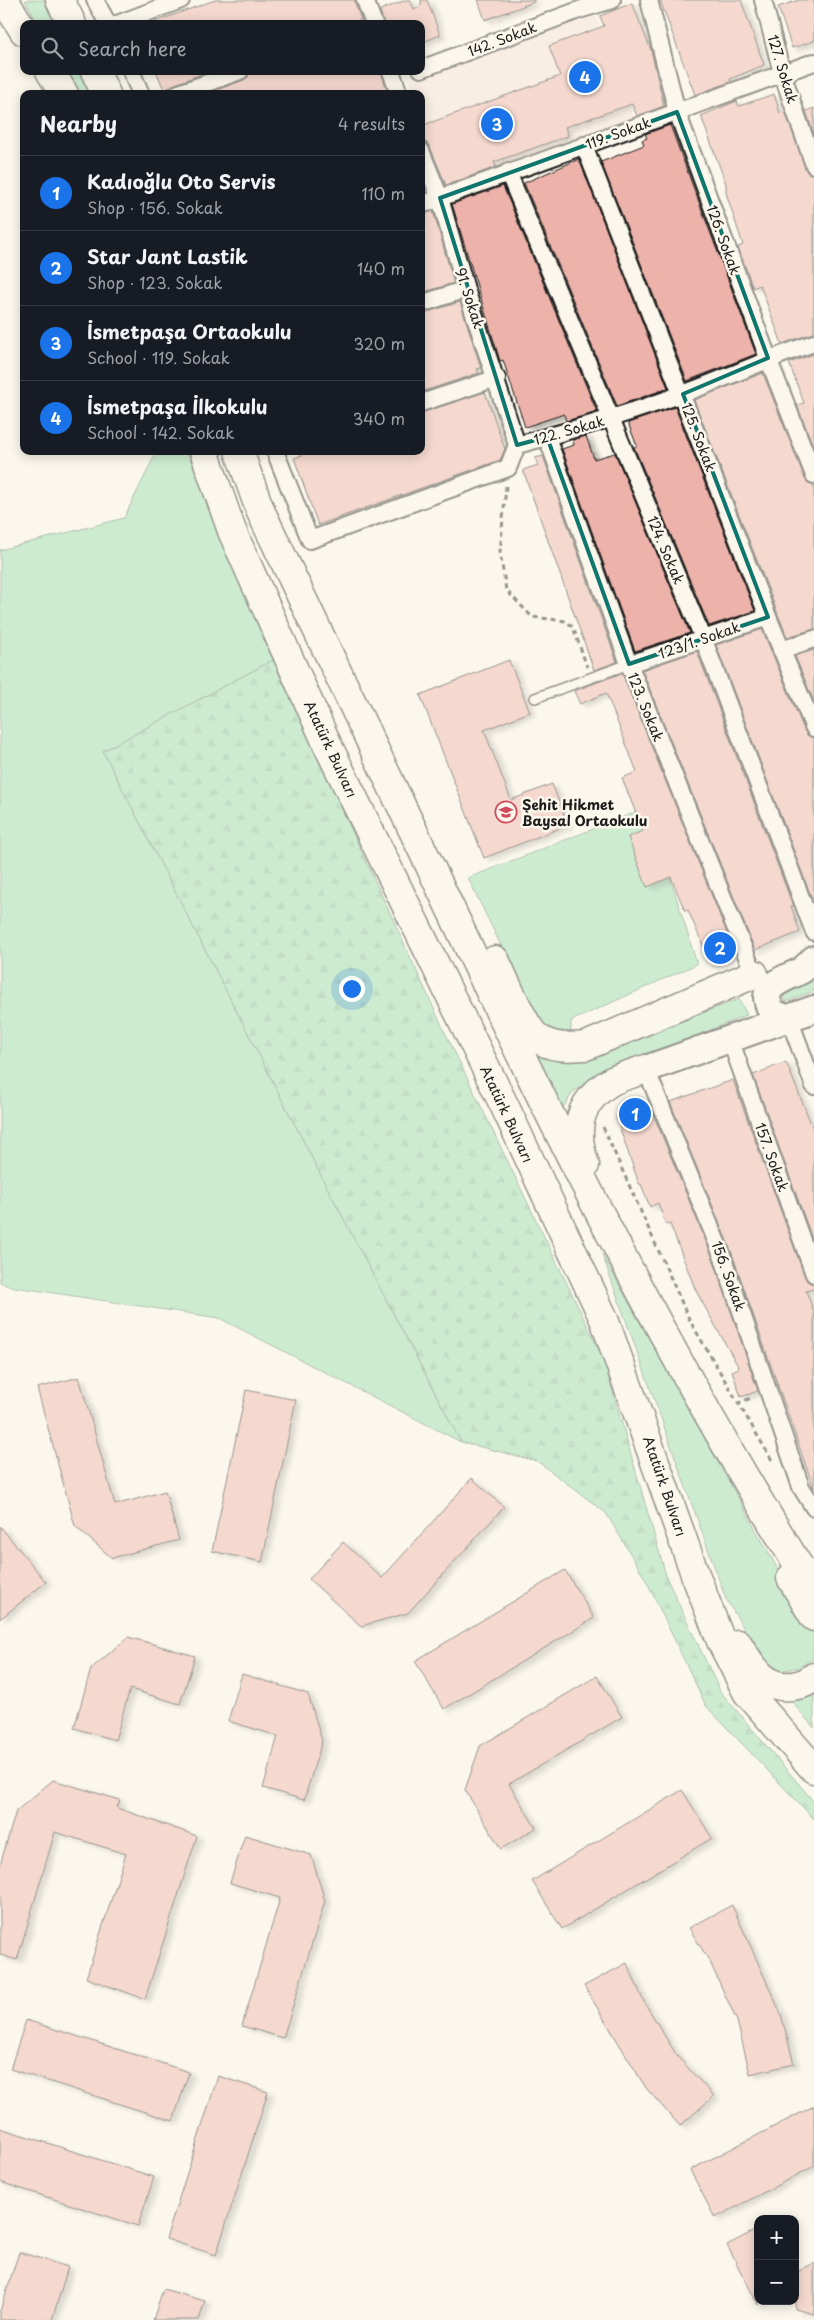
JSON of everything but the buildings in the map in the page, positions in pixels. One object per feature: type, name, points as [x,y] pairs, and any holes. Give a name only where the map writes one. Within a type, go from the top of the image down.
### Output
[{"type":"highway","points":[[4,0],[20,24]]},
{"type":"highway","points":[[60,0],[70,20]]},
{"type":"highway","points":[[52,75],[62,90]]},
{"type":"highway","points":[[97,75],[104,90]]},
{"type":"highway","name":"Atatürk Bulvarı","points":[[205,455],[232,531],[329,748],[506,1110],[604,1319],[721,1641],[746,1692],[814,1769]]},
{"type":"highway","points":[[239,455],[260,510],[514,1043],[608,1233],[771,1523],[814,1590]]},
{"type":"highway","points":[[335,667],[368,702],[524,1018],[537,1038],[549,1044],[568,1047],[586,1046],[754,974]]},
{"type":"highway","points":[[608,1233],[577,1133],[581,1116],[588,1104],[603,1088],[614,1080],[646,1069]]},
{"type":"highway","points":[[771,1523],[783,1566],[814,1617]]},
{"type":"highway","points":[[686,1549],[714,1586],[734,1637],[749,1663],[768,1683],[790,1687],[808,1682],[814,1677]]},
{"type":"main road","points":[[754,974],[814,955]]},
{"type":"main road","points":[[789,1018],[776,1015],[770,1009],[767,1000],[769,990],[777,982],[802,970],[814,959]]},
{"type":"main road","points":[[646,1069],[814,1009]]},
{"type":"street","points":[[95,0],[106,20]]},
{"type":"street","points":[[126,20],[156,4],[181,0]]},
{"type":"street","points":[[365,0],[372,20]]},
{"type":"street","name":"142. Sokak","points":[[425,67],[578,5],[612,0]]},
{"type":"street","name":"126. Sokak","points":[[649,0],[677,112],[768,358],[814,475]]},
{"type":"street","name":"127. Sokak","points":[[763,0],[782,73],[814,165]]},
{"type":"street","name":"119. Sokak","points":[[425,204],[814,62]]},
{"type":"street","points":[[133,75],[139,90]]},
{"type":"street","points":[[187,90],[229,75]]},
{"type":"street","points":[[395,81],[408,75]]},
{"type":"street","name":"125. Sokak","points":[[584,145],[781,650],[814,728]]},
{"type":"street","name":"91. Sokak","points":[[425,161],[440,198],[466,289],[497,378],[517,444]]},
{"type":"street","name":"124. Sokak","points":[[508,172],[703,638],[814,932]]},
{"type":"street","points":[[425,303],[466,289]]},
{"type":"street","name":"122. Sokak","points":[[508,468],[517,444],[610,419],[682,394],[768,358],[814,343]]},
{"type":"street","points":[[425,402],[497,378]]},
{"type":"street","name":"123. Sokak","points":[[547,437],[629,664],[754,974]]},
{"type":"street","points":[[277,455],[310,540],[508,468]]},
{"type":"street","name":"123/1. Sokak","points":[[629,664],[768,616]]},
{"type":"street","points":[[781,650],[814,639]]},
{"type":"street","points":[[789,1018],[814,1086]]},
{"type":"street","name":"157. Sokak","points":[[730,1039],[814,1274]]},
{"type":"street","name":"156. Sokak","points":[[646,1069],[722,1255],[801,1486],[814,1508]]},
{"type":"lane","points":[[535,698],[629,664]]},
{"type":"path","points":[[508,468],[500,552],[506,590],[532,617],[566,621],[573,627],[591,678]]},
{"type":"path","points":[[605,1133],[690,1322],[778,1470]]},
{"type":"highlighted area","points":[[677,112],[768,358],[683,394],[768,617],[629,664],[547,437],[517,445],[440,198]]},
{"type":"shaded area","points":[[595,13],[634,117],[450,185],[425,119],[425,90],[414,90],[411,82]]},
{"type":"green space","points":[[25,0],[45,0],[58,20],[36,20]]},
{"type":"green space","points":[[67,75],[84,75],[90,90],[76,90]]},
{"type":"green space","points":[[155,455],[189,455],[273,660],[103,751],[327,1187],[461,1442],[219,1318],[8,1286],[0,1282],[0,550],[124,518]]},
{"type":"green space","points":[[273,660],[443,1028],[603,1358],[667,1579],[720,1691],[814,1802],[814,1819],[706,1706],[646,1580],[606,1513],[537,1461],[461,1442],[327,1187],[103,751]]},
{"type":"green space","points":[[644,809],[671,880],[697,964],[571,1021],[571,1032],[551,1028],[535,1015],[468,878]]},
{"type":"green space","points":[[814,978],[814,991],[785,1002],[781,991]]},
{"type":"green space","points":[[739,999],[747,1015],[591,1079],[572,1093],[562,1110],[533,1051],[559,1059],[582,1060]]},
{"type":"green space","points":[[602,1254],[814,1634],[813,1659],[799,1667],[781,1671],[766,1665],[726,1599]]},
{"type":"green space","points":[[814,1692],[814,1728],[789,1698]]},
{"type":"place","name":"İsmetpaşa İlkokulu","points":[[585,77]]},
{"type":"place","name":"İsmetpaşa Ortaokulu","points":[[497,124]]},
{"type":"place","name":"Şehit Hikmet Baysal Ortaokulu","points":[[506,812]]},
{"type":"place","name":"Star Jant Lastik","points":[[720,948]]},
{"type":"place","name":"Kadıoğlu Oto Servis","points":[[635,1114]]}]
